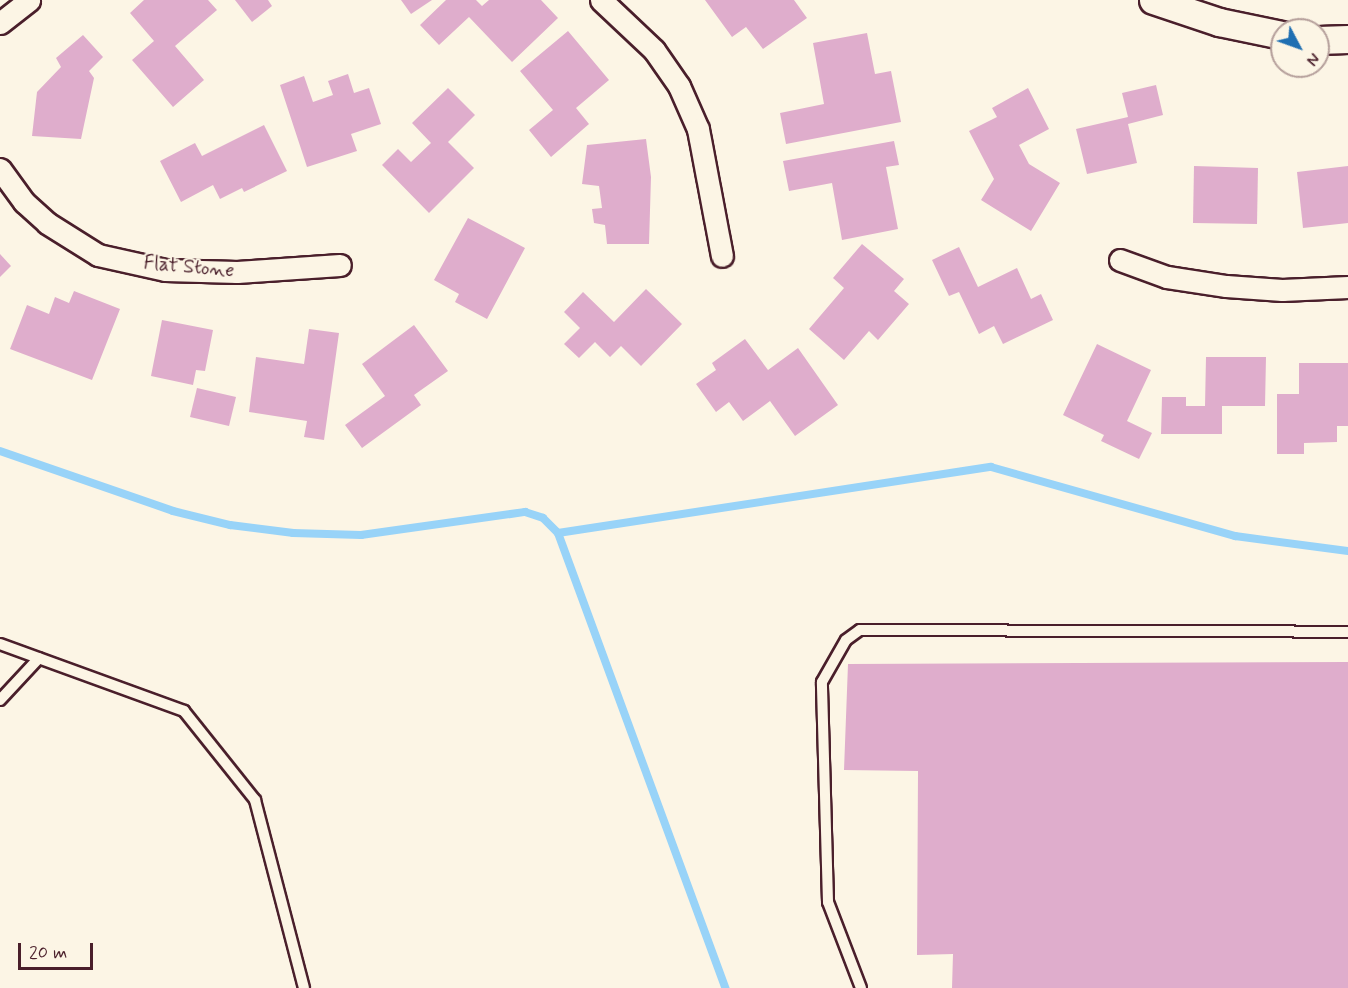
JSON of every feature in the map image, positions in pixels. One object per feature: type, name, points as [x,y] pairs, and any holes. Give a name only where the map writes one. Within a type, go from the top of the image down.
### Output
[{"type":"street","points":[[0,23],[29,0]]},
{"type":"street","points":[[601,0],[654,50],[679,86],[698,129],[722,256]]},
{"type":"street","points":[[1153,0],[1219,22],[1270,33]]},
{"type":"street","points":[[1330,40],[1348,39]]},
{"type":"street","name":"Flat Stone","points":[[0,170],[24,202],[46,223],[99,255],[165,270],[237,272],[340,266]]},
{"type":"street","points":[[1120,260],[1167,277],[1226,286],[1282,290],[1348,287]]},
{"type":"lane","points":[[861,988],[828,902],[822,682],[846,640],[860,630],[1348,632]]},
{"type":"lane","points":[[0,644],[184,711],[255,800],[304,988]]},
{"type":"lane","points":[[0,700],[39,657]]},
{"type":"building","points":[[144,0],[208,0],[217,10],[175,46],[204,80],[173,107],[132,60],[154,41],[130,13]]},
{"type":"building","points":[[235,0],[268,0],[272,6],[252,22]]},
{"type":"building","points":[[401,0],[432,0],[411,14]]},
{"type":"building","points":[[446,0],[476,0],[482,6],[489,0],[541,0],[558,18],[512,62],[469,17],[439,45],[420,25]]},
{"type":"building","points":[[705,0],[794,0],[807,18],[763,49],[746,27],[732,37]]},
{"type":"building","points":[[568,31],[609,80],[576,108],[589,124],[551,157],[529,130],[553,110],[520,71]]},
{"type":"building","points":[[867,33],[875,74],[891,71],[901,122],[786,144],[780,113],[824,104],[813,43]]},
{"type":"building","points":[[83,35],[103,57],[89,71],[94,78],[81,139],[32,136],[37,92],[61,67],[56,58]]},
{"type":"building","points":[[348,74],[354,93],[369,88],[381,124],[351,134],[357,151],[307,167],[280,85],[304,76],[313,102],[333,95],[328,81]]},
{"type":"building","points":[[1156,85],[1163,115],[1128,124],[1137,163],[1087,174],[1076,129],[1128,117],[1122,93]]},
{"type":"building","points":[[448,88],[475,115],[448,142],[474,168],[429,213],[382,165],[398,149],[411,162],[431,143],[412,123]]},
{"type":"building","points":[[1028,88],[1049,129],[1019,145],[1029,164],[1060,183],[1031,231],[981,200],[994,179],[969,131],[997,117],[992,108]]},
{"type":"building","points":[[264,125],[287,171],[244,192],[242,188],[220,199],[213,185],[181,202],[160,161],[195,143],[202,156]]},
{"type":"building","points":[[646,139],[651,177],[649,244],[607,244],[605,225],[594,223],[592,209],[602,208],[599,186],[582,184],[587,145]]},
{"type":"building","points":[[894,141],[899,165],[886,167],[898,229],[842,240],[832,183],[789,191],[783,161]]},
{"type":"building","points":[[1194,166],[1258,168],[1257,224],[1193,223]]},
{"type":"building","points":[[1348,166],[1348,223],[1303,228],[1297,172]]},
{"type":"building","points":[[468,218],[525,248],[487,319],[455,302],[459,294],[434,280]]},
{"type":"building","points":[[862,244],[904,279],[894,291],[909,304],[878,340],[869,331],[844,360],[809,329],[844,288],[833,278]]},
{"type":"building","points":[[959,247],[978,287],[1017,268],[1031,299],[1041,294],[1053,320],[1003,344],[994,326],[979,334],[959,292],[949,296],[932,260]]},
{"type":"building","points":[[0,254],[11,266],[0,277]]},
{"type":"building","points":[[646,289],[682,324],[641,366],[621,346],[610,357],[595,342],[579,358],[564,344],[580,328],[564,312],[583,292],[614,322]]},
{"type":"building","points":[[74,291],[120,309],[92,380],[10,349],[27,305],[49,314],[55,297],[69,303]]},
{"type":"building","points":[[162,320],[213,330],[205,371],[196,370],[193,385],[151,376]]},
{"type":"building","points":[[414,325],[448,371],[414,395],[421,405],[362,448],[345,425],[385,396],[362,364]]},
{"type":"building","points":[[309,329],[339,333],[324,440],[304,437],[307,421],[249,412],[256,357],[304,364]]},
{"type":"building","points":[[745,339],[768,370],[798,348],[838,405],[795,436],[770,401],[743,421],[729,402],[716,412],[696,384],[716,370],[712,363]]},
{"type":"building","points":[[1097,344],[1151,370],[1127,421],[1152,433],[1139,459],[1101,441],[1104,435],[1063,415]]},
{"type":"building","points":[[1206,357],[1266,357],[1265,406],[1222,406],[1222,434],[1161,434],[1162,397],[1186,397],[1186,406],[1205,406]]},
{"type":"building","points":[[1299,363],[1348,363],[1348,426],[1337,426],[1337,442],[1304,443],[1304,454],[1277,454],[1277,394],[1299,394]]},
{"type":"building","points":[[197,388],[236,397],[229,426],[190,417]]},
{"type":"building","points":[[1348,662],[1348,988],[952,988],[953,954],[917,955],[918,771],[844,770],[848,664]]},
{"type":"waterway","points":[[0,451],[173,511],[230,525],[293,533],[361,535],[525,512],[543,518],[558,533],[725,988]]},
{"type":"waterway","points":[[558,533],[991,467],[1235,536],[1348,551]]}]
